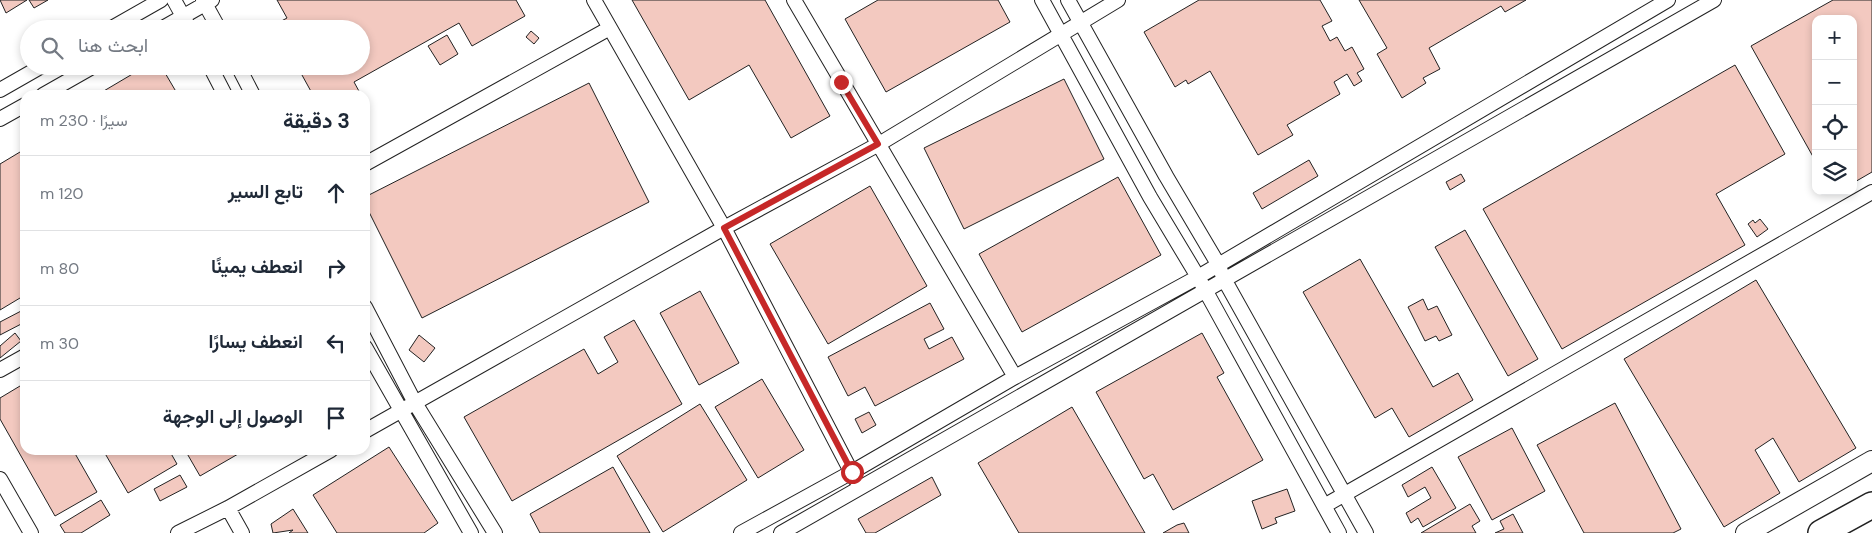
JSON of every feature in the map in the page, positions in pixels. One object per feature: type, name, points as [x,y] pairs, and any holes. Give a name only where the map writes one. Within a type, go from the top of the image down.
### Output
[{"type":"highway","points":[[1821,533],[1872,505]]},
{"type":"main road","points":[[1746,533],[1872,461]]},
{"type":"street","points":[[126,20],[161,0]]},
{"type":"street","points":[[174,0],[185,20]]},
{"type":"street","points":[[594,0],[724,228],[852,472],[859,489]]},
{"type":"street","points":[[794,0],[1015,377]]},
{"type":"street","points":[[1042,0],[1340,533]]},
{"type":"street","points":[[1068,0],[1166,176],[1218,264],[1224,279],[1346,494],[1366,533]]},
{"type":"street","points":[[370,428],[724,228],[878,144],[1118,0]]},
{"type":"street","points":[[741,533],[852,472],[1015,377],[1198,277],[1668,0]]},
{"type":"street","points":[[781,533],[1714,0]]},
{"type":"street","points":[[188,20],[207,1],[214,20]]},
{"type":"street","points":[[370,161],[610,28]]},
{"type":"street","points":[[0,90],[26,75]]},
{"type":"street","points":[[52,90],[78,75]]},
{"type":"street","points":[[215,75],[222,90]]},
{"type":"street","points":[[243,75],[251,90]]},
{"type":"street","points":[[0,119],[20,108]]},
{"type":"street","points":[[1150,196],[1166,176]]},
{"type":"street","points":[[1324,506],[1872,192]]},
{"type":"street","points":[[370,317],[415,403],[494,533]]},
{"type":"street","points":[[370,356],[472,533]]},
{"type":"street","points":[[0,370],[20,359]]},
{"type":"street","points":[[402,411],[406,386]]},
{"type":"street","points":[[178,533],[228,508],[322,455]]},
{"type":"street","points":[[0,479],[31,533]]},
{"type":"street","points":[[228,508],[242,533]]},
{"type":"building","points":[[0,0],[27,0],[6,13]]},
{"type":"building","points":[[29,0],[48,0],[34,8]]},
{"type":"building","points":[[277,0],[516,0],[525,16],[472,46],[459,23],[370,73],[370,20],[283,20],[287,18]]},
{"type":"building","points":[[632,0],[765,0],[830,116],[791,138],[749,65],[689,100]]},
{"type":"building","points":[[878,0],[998,0],[1010,22],[886,92],[845,19]]},
{"type":"building","points":[[1199,0],[1320,0],[1332,21],[1322,26],[1330,41],[1337,37],[1345,51],[1352,47],[1364,69],[1357,73],[1362,81],[1354,86],[1347,74],[1334,82],[1340,94],[1287,125],[1293,135],[1258,155],[1210,71],[1188,84],[1186,80],[1175,87],[1144,32]]},
{"type":"building","points":[[1359,0],[1526,0],[1505,12],[1501,6],[1429,48],[1440,69],[1423,78],[1426,83],[1402,98],[1377,54],[1387,48]]},
{"type":"building","points":[[1833,0],[1872,0],[1872,172],[1857,181],[1857,15],[1812,15],[1812,155],[1751,46]]},
{"type":"building","points":[[531,31],[539,38],[534,44],[526,37]]},
{"type":"building","points":[[447,35],[458,54],[440,65],[428,46]]},
{"type":"building","points":[[1735,65],[1785,154],[1716,194],[1745,245],[1562,349],[1483,209]]},
{"type":"building","points":[[131,75],[166,75],[175,90],[105,90]]},
{"type":"building","points":[[302,75],[366,75],[354,82],[358,90],[310,90]]},
{"type":"building","points":[[1064,79],[1104,159],[964,229],[924,148]]},
{"type":"building","points":[[589,83],[649,202],[422,318],[370,214],[370,194]]},
{"type":"building","points":[[20,152],[20,298],[0,310],[0,164]]},
{"type":"building","points":[[1309,160],[1318,176],[1262,209],[1253,193]]},
{"type":"building","points":[[1461,174],[1465,181],[1450,190],[1446,182]]},
{"type":"building","points":[[1118,177],[1161,255],[1022,332],[979,254]]},
{"type":"building","points":[[870,186],[927,286],[828,344],[770,244]]},
{"type":"building","points":[[1760,219],[1768,229],[1757,237],[1748,224],[1753,220],[1755,223]]},
{"type":"building","points":[[1465,230],[1538,359],[1508,376],[1435,247]]},
{"type":"building","points":[[1360,259],[1433,387],[1458,373],[1473,400],[1409,437],[1392,408],[1375,418],[1303,292]]},
{"type":"building","points":[[1756,280],[1856,448],[1799,482],[1773,438],[1755,450],[1780,493],[1724,527],[1624,359]]},
{"type":"building","points":[[700,291],[739,363],[699,385],[660,313]]},
{"type":"building","points":[[1423,299],[1428,310],[1437,306],[1452,335],[1439,341],[1436,336],[1425,341],[1408,307]]},
{"type":"building","points":[[930,303],[944,329],[924,339],[929,349],[952,337],[964,359],[875,406],[865,387],[848,396],[828,357]]},
{"type":"building","points":[[20,312],[20,325],[0,335],[0,322]]},
{"type":"building","points":[[634,320],[682,404],[512,501],[464,417],[584,349],[598,374],[618,362],[604,337]]},
{"type":"building","points":[[15,333],[20,340],[20,342],[0,358],[0,346]]},
{"type":"building","points":[[1202,333],[1224,373],[1217,377],[1263,460],[1173,510],[1153,474],[1144,479],[1096,392]]},
{"type":"building","points":[[419,335],[435,348],[424,362],[409,350]]},
{"type":"building","points":[[762,379],[804,450],[758,478],[715,407]]},
{"type":"building","points":[[20,386],[20,454],[0,419],[0,398]]},
{"type":"building","points":[[1615,403],[1681,529],[1673,533],[1584,533],[1537,445]]},
{"type":"building","points":[[700,404],[747,480],[663,532],[617,456]]},
{"type":"building","points":[[1072,407],[1145,533],[1019,533],[978,463]]},
{"type":"building","points":[[869,412],[876,425],[862,433],[855,419]]},
{"type":"building","points":[[1512,428],[1545,491],[1492,520],[1458,457]]},
{"type":"building","points":[[389,447],[438,523],[424,533],[337,533],[313,495]]},
{"type":"building","points":[[20,455],[76,455],[97,492],[55,516]]},
{"type":"building","points":[[106,455],[172,455],[177,464],[128,493]]},
{"type":"building","points":[[188,455],[236,455],[200,476]]},
{"type":"building","points":[[613,467],[650,533],[540,533],[530,514]]},
{"type":"building","points":[[1432,467],[1456,508],[1423,527],[1418,518],[1411,523],[1406,513],[1431,498],[1425,487],[1408,497],[1402,485]]},
{"type":"building","points":[[180,475],[187,487],[160,501],[154,489]]},
{"type":"building","points":[[932,477],[941,495],[875,533],[866,533],[858,519]]},
{"type":"building","points":[[1287,489],[1295,511],[1275,518],[1277,523],[1262,529],[1252,501]]},
{"type":"building","points":[[101,500],[110,515],[81,533],[65,533],[60,525]]},
{"type":"building","points":[[1470,504],[1480,521],[1472,526],[1476,533],[1421,533]]},
{"type":"building","points":[[293,509],[308,533],[289,533],[293,530],[273,533],[271,524]]},
{"type":"building","points":[[1513,514],[1523,533],[1495,533],[1504,529],[1500,521]]},
{"type":"building","points":[[1184,523],[1189,533],[1163,533],[1177,525]]},
{"type":"route","points":[[841,82],[878,144],[724,228],[852,472]]}]
